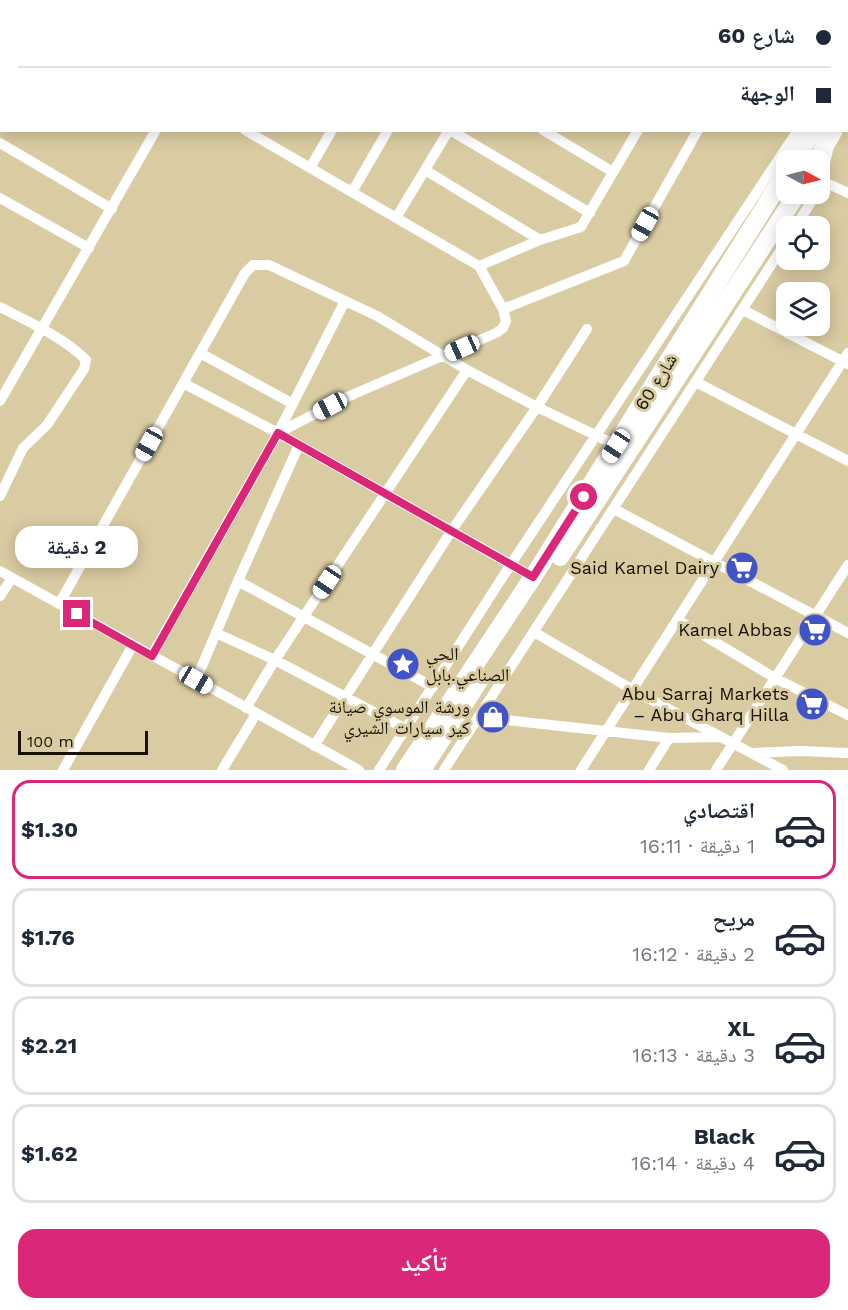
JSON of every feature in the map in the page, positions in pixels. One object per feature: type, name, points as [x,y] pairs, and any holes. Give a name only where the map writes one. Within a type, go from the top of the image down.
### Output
[{"type":"highway","points":[[801,150],[813,132]]},
{"type":"highway","points":[[823,150],[833,132]]},
{"type":"highway","name":"شارع 60","points":[[405,770],[533,577],[616,446],[767,191],[776,182]]},
{"type":"highway","name":"شارع 60","points":[[422,770],[790,204]]},
{"type":"street","points":[[0,401],[155,132]]},
{"type":"street","points":[[247,132],[479,266],[503,309],[506,321],[503,328],[445,356],[347,397],[278,433]]},
{"type":"street","points":[[310,168],[331,132]]},
{"type":"street","points":[[351,192],[387,132]]},
{"type":"street","points":[[396,218],[448,132]]},
{"type":"street","points":[[452,132],[590,213]]},
{"type":"street","points":[[546,132],[614,172]]},
{"type":"street","points":[[479,266],[540,240],[581,227],[637,132]]},
{"type":"street","points":[[503,309],[624,261],[697,132]]},
{"type":"street","points":[[379,770],[597,435],[767,191],[797,132]]},
{"type":"street","points":[[829,150],[834,132]]},
{"type":"street","points":[[0,143],[112,209]]},
{"type":"street","points":[[425,170],[540,240]]},
{"type":"street","points":[[830,187],[848,193]]},
{"type":"street","points":[[0,198],[89,248]]},
{"type":"street","points":[[444,770],[776,258]]},
{"type":"street","points":[[59,604],[245,273],[253,265],[268,265],[377,316],[468,370],[616,446]]},
{"type":"street","points":[[152,656],[278,433],[345,301]]},
{"type":"street","points":[[0,307],[41,329],[86,360],[84,369],[47,425],[23,448],[0,496]]},
{"type":"street","points":[[581,770],[796,434],[846,360],[743,310]]},
{"type":"street","points":[[314,746],[452,530],[537,407],[587,329]]},
{"type":"street","points":[[200,352],[293,404]]},
{"type":"street","points":[[222,770],[275,660],[468,370]]},
{"type":"street","points":[[696,382],[848,461]]},
{"type":"street","points":[[183,383],[278,433],[533,577]]},
{"type":"street","points":[[196,680],[299,445]]},
{"type":"street","points":[[614,509],[848,633]]},
{"type":"street","points":[[716,770],[848,565]]},
{"type":"street","points":[[0,571],[359,770]]},
{"type":"street","points":[[0,596],[12,578]]},
{"type":"street","points":[[238,581],[433,687]]},
{"type":"street","points":[[678,620],[775,678],[848,715]]},
{"type":"street","points":[[534,632],[633,690],[783,770]]},
{"type":"street","points":[[216,633],[275,660],[406,729]]},
{"type":"street","points":[[63,770],[133,645]]},
{"type":"street","points":[[479,717],[669,738],[721,737]]},
{"type":"street","points":[[649,770],[669,738]]},
{"type":"street","points":[[753,753],[800,751],[848,753]]},
{"type":"place","name":"Said Kamel Dairy","points":[[742,568]]},
{"type":"place","name":"Kamel Abbas","points":[[815,630]]},
{"type":"place","name":"الحي الصناعي.بابل","points":[[403,664]]},
{"type":"place","name":"Abu Sarraj Markets – Abu Gharq Hilla","points":[[812,704]]},
{"type":"place","name":"ورشة الموسوي صيانة كير سيارات الشيري","points":[[493,717]]},
{"type":"route","points":[[77,614],[152,656],[278,433],[533,577],[584,497]]}]
